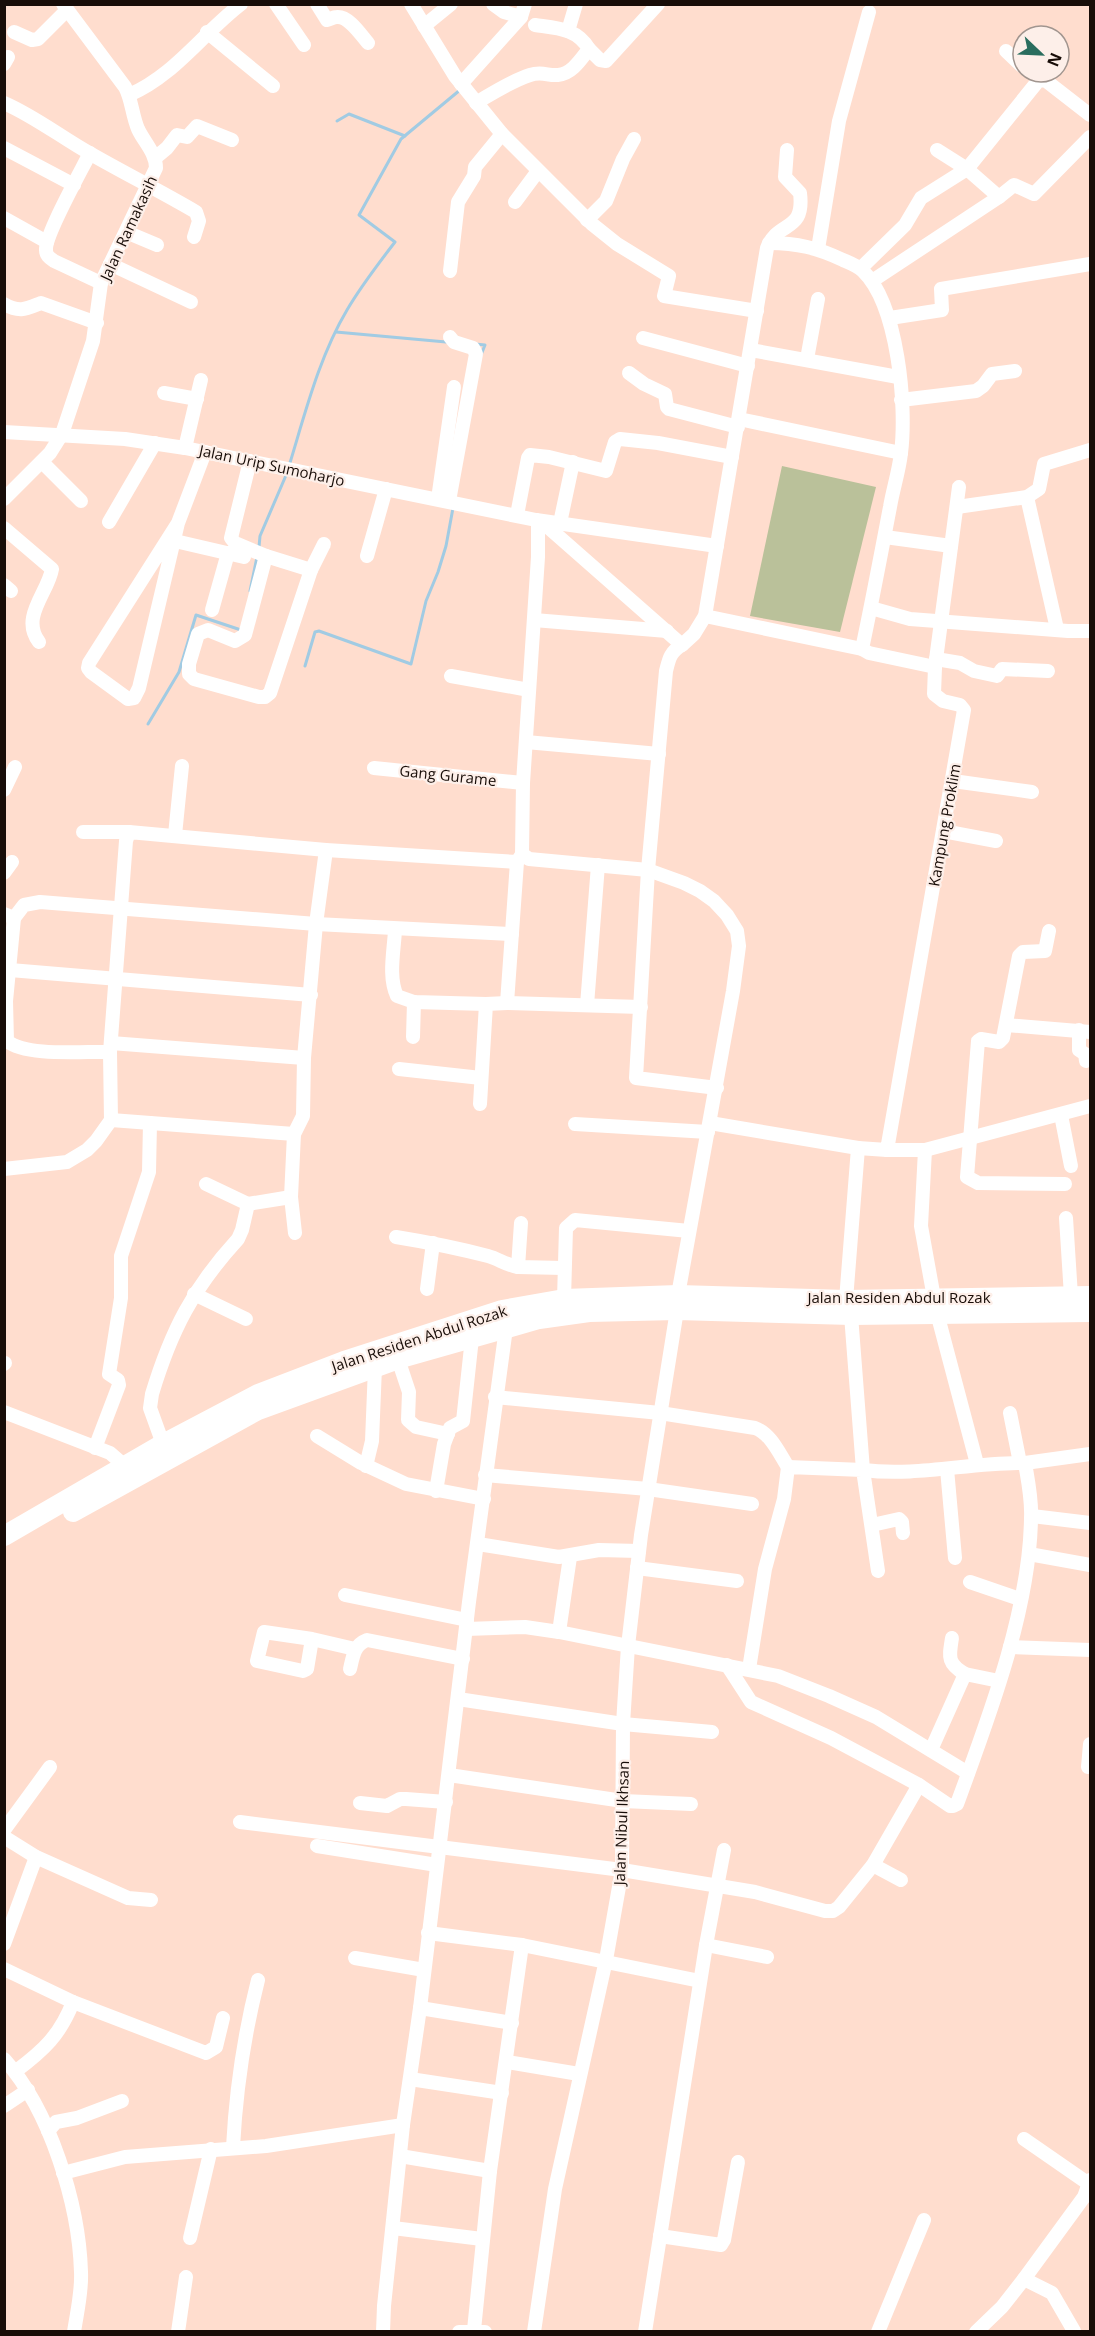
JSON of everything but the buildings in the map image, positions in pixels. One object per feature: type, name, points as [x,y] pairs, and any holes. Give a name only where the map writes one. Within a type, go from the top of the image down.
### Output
[{"type":"highway","name":"Jalan Residen Abdul Rozak","points":[[935,1306],[1090,1296]]},
{"type":"highway","name":"Jalan Residen Abdul Rozak","points":[[4,1536],[163,1444],[258,1394],[344,1361],[485,1314],[564,1299],[848,1307],[935,1306],[1090,1312]]},
{"type":"highway","name":"Jalan Residen Abdul Rozak","points":[[4,1551],[236,1420],[285,1399],[398,1359],[506,1328],[565,1315],[677,1303]]},
{"type":"street","points":[[129,95],[148,87],[160,78],[207,32],[241,4]]},
{"type":"street","points":[[276,4],[304,45]]},
{"type":"street","points":[[316,4],[327,20],[336,17],[343,18],[368,43]]},
{"type":"street","points":[[411,4],[459,81],[502,134],[537,171],[587,220],[617,244],[668,275],[670,278],[663,294],[665,297],[757,311]]},
{"type":"street","points":[[424,26],[452,4]]},
{"type":"street","points":[[459,81],[519,13],[493,4]]},
{"type":"street","points":[[568,31],[576,4]]},
{"type":"street","points":[[535,25],[568,31],[581,37],[600,60],[606,61],[658,4]]},
{"type":"street","points":[[14,32],[32,40],[38,39],[65,7]]},
{"type":"street","name":"Jalan Ramakasih","points":[[4,499],[42,462],[62,434],[93,341],[101,283],[156,168],[155,158],[138,130],[129,95],[117,73],[65,7]]},
{"type":"street","points":[[819,249],[839,121],[869,12]]},
{"type":"street","points":[[207,32],[273,86]]},
{"type":"street","points":[[476,103],[531,75],[545,72],[557,76],[567,72],[575,67],[589,49]]},
{"type":"street","points":[[1006,51],[1011,56]]},
{"type":"street","points":[[861,268],[905,225],[921,198],[967,169],[1027,84]]},
{"type":"street","points":[[1050,84],[1090,115]]},
{"type":"street","points":[[4,103],[35,118],[90,153],[196,212],[199,221],[194,237]]},
{"type":"street","points":[[155,158],[177,135],[187,137],[197,126],[232,140]]},
{"type":"street","points":[[450,271],[458,202],[474,176],[475,167],[502,134]]},
{"type":"street","points":[[872,280],[1015,185],[1034,194],[1090,138]]},
{"type":"street","points":[[587,220],[606,201],[623,159],[634,140]]},
{"type":"street","points":[[4,148],[74,184]]},
{"type":"street","points":[[717,1088],[636,1078],[648,870],[669,657],[674,649],[694,634],[705,616],[769,243],[775,235],[798,218],[800,193],[788,183],[785,177],[787,150]]},
{"type":"street","points":[[937,150],[967,169],[999,197]]},
{"type":"street","points":[[90,153],[47,242],[46,253],[50,259],[101,283]]},
{"type":"street","points":[[515,202],[537,171]]},
{"type":"street","points":[[4,218],[47,242]]},
{"type":"street","points":[[126,232],[157,245]]},
{"type":"street","points":[[769,243],[795,243],[819,249],[861,268],[872,280],[890,318],[901,400],[901,453],[862,649]]},
{"type":"street","points":[[110,264],[191,302]]},
{"type":"street","points":[[890,318],[940,311],[942,308],[941,289],[1090,264]]},
{"type":"street","points":[[807,359],[818,298]]},
{"type":"street","points":[[4,304],[22,311],[41,303],[97,323]]},
{"type":"street","points":[[450,337],[454,342],[471,347],[476,354],[450,501]]},
{"type":"street","points":[[643,338],[748,366]]},
{"type":"street","points":[[751,350],[898,377]]},
{"type":"street","points":[[901,400],[976,392],[992,374],[1015,371]]},
{"type":"street","points":[[629,373],[644,384],[665,393],[669,409],[901,453]]},
{"type":"street","points":[[185,448],[201,380]]},
{"type":"street","points":[[450,501],[454,387]]},
{"type":"street","points":[[164,393],[197,399]]},
{"type":"street","name":"Jalan Urip Sumoharjo","points":[[4,432],[62,434],[155,443],[450,501],[538,521],[717,546]]},
{"type":"street","points":[[517,515],[529,456],[543,456],[607,471],[615,442],[620,439],[658,443],[732,458]]},
{"type":"street","points":[[109,522],[155,443]]},
{"type":"street","points":[[957,507],[1027,497],[1040,489],[1043,467],[1046,462],[1090,450]]},
{"type":"street","points":[[178,523],[89,663],[88,668],[91,672],[128,699],[134,698],[139,688],[178,523],[205,452]]},
{"type":"street","points":[[250,461],[231,534],[235,543],[255,554],[311,570]]},
{"type":"street","points":[[42,462],[81,501]]},
{"type":"street","points":[[560,523],[573,462]]},
{"type":"street","name":"Kampung Proklim","points":[[887,1150],[964,710],[960,705],[943,701],[934,694],[959,488]]},
{"type":"street","points":[[367,556],[386,489]]},
{"type":"street","points":[[1027,497],[1057,629]]},
{"type":"street","points":[[507,1003],[520,858],[538,557],[538,521]]},
{"type":"street","points":[[538,521],[682,645]]},
{"type":"street","points":[[4,528],[52,569],[34,613],[33,634],[39,642]]},
{"type":"street","points":[[885,537],[951,546]]},
{"type":"street","points":[[175,541],[228,553],[255,554]]},
{"type":"street","points":[[255,554],[245,635],[235,641],[208,630],[198,634],[188,667],[189,674],[194,679],[259,697],[267,696],[311,570],[324,544]]},
{"type":"street","points":[[212,610],[228,553]]},
{"type":"street","points":[[871,608],[910,619],[1090,631]]},
{"type":"street","points":[[705,616],[862,649],[868,653],[936,663],[960,663],[974,671],[998,676],[1002,669],[1048,671]]},
{"type":"street","points":[[534,620],[667,631]]},
{"type":"street","points":[[451,676],[529,690]]},
{"type":"street","points":[[526,742],[659,754]]},
{"type":"street","points":[[175,835],[182,766]]},
{"type":"street","points":[[4,790],[15,767]]},
{"type":"street","name":"Gang Gurame","points":[[374,768],[523,783]]},
{"type":"street","points":[[953,781],[1032,792]]},
{"type":"street","points":[[943,831],[996,842]]},
{"type":"street","points":[[83,832],[175,835],[326,850],[520,858],[648,870]]},
{"type":"street","points":[[4,1169],[67,1162],[91,1146],[111,1120],[111,1047],[123,909],[126,841],[129,832]]},
{"type":"street","points":[[295,1233],[291,1197],[294,1134],[303,1116],[304,1058],[316,924],[326,850]]},
{"type":"street","points":[[587,1005],[598,865]]},
{"type":"street","name":"Jalan Nibul Ikhsan","points":[[534,2331],[546,2240],[579,2074],[606,1960],[622,1870],[623,1724],[628,1646],[639,1551],[677,1303],[717,1088],[739,945],[737,931],[714,901],[684,883],[648,870]]},
{"type":"street","points":[[304,1058],[111,1047],[39,1050],[16,1047],[7,1041],[6,1001],[10,970],[9,916],[24,904],[40,902],[394,930],[512,934]]},
{"type":"street","points":[[394,930],[393,987],[398,996],[414,1002],[641,1006]]},
{"type":"street","points":[[1049,931],[1045,951],[1023,952],[1019,956],[1006,1025],[1000,1041],[981,1039],[978,1041],[967,1178],[978,1183],[1065,1184]]},
{"type":"street","points":[[10,970],[117,977],[311,995]]},
{"type":"street","points":[[413,1036],[414,1002]]},
{"type":"street","points":[[480,1104],[486,1004]]},
{"type":"street","points":[[1006,1025],[1085,1031],[1079,1050],[1085,1054],[1086,1060]]},
{"type":"street","points":[[399,1069],[481,1078]]},
{"type":"street","points":[[575,1124],[709,1127],[858,1148],[926,1150],[1090,1106]]},
{"type":"street","points":[[1061,1115],[1071,1166]]},
{"type":"street","points":[[111,1120],[294,1134]]},
{"type":"street","points":[[95,1448],[119,1385],[118,1380],[109,1374],[121,1298],[120,1265],[129,1226],[148,1172],[150,1123]]},
{"type":"street","points":[[858,1148],[848,1307],[863,1470],[878,1570]]},
{"type":"street","points":[[926,1150],[921,1226],[935,1306],[977,1464]]},
{"type":"street","points":[[206,1184],[248,1204],[291,1197]]},
{"type":"street","points":[[163,1444],[150,1408],[152,1394],[170,1344],[194,1294],[238,1239],[248,1204]]},
{"type":"street","points":[[1066,1218],[1071,1296]]},
{"type":"street","points":[[564,1299],[566,1228],[575,1220],[689,1231]]},
{"type":"street","points":[[518,1267],[521,1222]]},
{"type":"street","points":[[396,1237],[491,1257],[506,1265],[564,1268]]},
{"type":"street","points":[[427,1288],[433,1243]]},
{"type":"street","points":[[194,1294],[246,1319]]},
{"type":"street","points":[[383,2331],[403,2125],[420,2008],[495,1397],[506,1328]]},
{"type":"street","points":[[436,1491],[444,1444],[453,1426],[460,1424],[463,1420],[472,1338]]},
{"type":"street","points":[[398,1359],[409,1392],[408,1420],[416,1427],[448,1434]]},
{"type":"street","points":[[366,1466],[372,1441],[375,1367]]},
{"type":"street","points":[[495,1397],[660,1413],[763,1431],[788,1467],[782,1511],[765,1569],[749,1669]]},
{"type":"street","points":[[4,1412],[110,1453],[125,1466]]},
{"type":"street","points":[[727,1665],[751,1702],[831,1738],[953,1806],[957,1803],[1010,1647],[1029,1554],[1032,1516],[1023,1463],[1010,1413]]},
{"type":"street","points":[[317,1436],[366,1466],[405,1484],[484,1499]]},
{"type":"street","points":[[788,1467],[885,1473],[947,1469],[977,1464],[1023,1463],[1090,1454]]},
{"type":"street","points":[[947,1469],[955,1558]]},
{"type":"street","points":[[485,1475],[648,1490],[752,1504]]},
{"type":"street","points":[[1032,1516],[1090,1523]]},
{"type":"street","points":[[872,1525],[899,1519],[902,1522],[903,1533]]},
{"type":"street","points":[[478,1544],[570,1557],[599,1550],[639,1551]]},
{"type":"street","points":[[1029,1554],[1090,1565]]},
{"type":"street","points":[[559,1632],[570,1557]]},
{"type":"street","points":[[637,1568],[737,1581]]},
{"type":"street","points":[[970,1582],[1020,1599]]},
{"type":"street","points":[[345,1595],[466,1624],[525,1627],[559,1632],[778,1676],[876,1717],[968,1773]]},
{"type":"street","points":[[952,1638],[950,1662],[953,1666],[965,1674],[999,1681]]},
{"type":"street","points":[[312,1639],[355,1649]]},
{"type":"street","points":[[351,1669],[355,1649],[361,1642],[375,1640],[463,1659]]},
{"type":"street","points":[[1010,1647],[1090,1650]]},
{"type":"street","points":[[931,1750],[965,1674]]},
{"type":"street","points":[[458,1699],[623,1724],[712,1732]]},
{"type":"street","points":[[1088,1767],[1090,1744]]},
{"type":"street","points":[[4,1830],[50,1767]]},
{"type":"street","points":[[449,1775],[623,1801],[691,1804]]},
{"type":"street","points":[[240,1822],[622,1870],[755,1892],[825,1911],[833,1911],[839,1907],[873,1865],[919,1785]]},
{"type":"street","points":[[360,1803],[387,1806],[400,1799],[446,1802]]},
{"type":"street","points":[[4,1837],[36,1857],[128,1898],[152,1900]]},
{"type":"street","points":[[317,1846],[437,1865]]},
{"type":"street","points":[[645,2331],[700,1981],[724,1850]]},
{"type":"street","points":[[4,1944],[36,1857]]},
{"type":"street","points":[[873,1865],[901,1880]]},
{"type":"street","points":[[429,1933],[522,1945],[606,1960],[700,1981]]},
{"type":"street","points":[[459,2331],[479,2331],[482,2239],[522,1945]]},
{"type":"street","points":[[706,1945],[767,1956]]},
{"type":"street","points":[[355,1958],[424,1970]]},
{"type":"street","points":[[4,1969],[73,2002],[206,2053],[216,2047],[223,2018]]},
{"type":"street","points":[[233,2147],[235,2106],[242,2051],[258,1980]]},
{"type":"street","points":[[16,2071],[54,2039],[66,2022],[73,2002]]},
{"type":"street","points":[[420,2008],[512,2023]]},
{"type":"street","points":[[4,2059],[16,2071],[28,2090],[48,2131],[72,2201],[81,2272],[80,2300],[74,2331]]},
{"type":"street","points":[[507,2062],[579,2074]]},
{"type":"street","points":[[410,2079],[502,2093]]},
{"type":"street","points":[[4,2106],[28,2090]]},
{"type":"street","points":[[48,2131],[56,2122],[77,2118],[122,2101]]},
{"type":"street","points":[[63,2173],[125,2157],[266,2146],[403,2125]]},
{"type":"street","points":[[976,2331],[1002,2307],[1024,2279],[1079,2204],[1090,2182],[1024,2139]]},
{"type":"street","points":[[190,2238],[211,2149]]},
{"type":"street","points":[[400,2156],[490,2171]]},
{"type":"street","points":[[660,2236],[721,2245],[724,2240],[738,2162]]},
{"type":"street","points":[[878,2331],[924,2220]]},
{"type":"street","points":[[393,2228],[482,2239]]},
{"type":"street","points":[[178,2331],[186,2277]]},
{"type":"street","points":[[1024,2279],[1052,2293],[1074,2331]]},
{"type":"green space","points":[[782,466],[876,487],[840,632],[750,616]]},
{"type":"waterway","points":[[289,466],[313,386],[328,347],[358,292],[395,242],[359,215],[401,139],[460,90]]},
{"type":"waterway","points":[[337,121],[349,114],[405,136]]},
{"type":"waterway","points":[[336,332],[446,342]]},
{"type":"waterway","points":[[475,344],[485,345],[481,355]]},
{"type":"waterway","points":[[259,547],[260,536],[287,473]]},
{"type":"waterway","points":[[305,666],[315,632],[319,631],[411,664],[426,601],[446,546],[453,508]]},
{"type":"waterway","points":[[250,591],[257,557]]},
{"type":"waterway","points":[[148,724],[179,672],[196,615],[241,630]]}]
